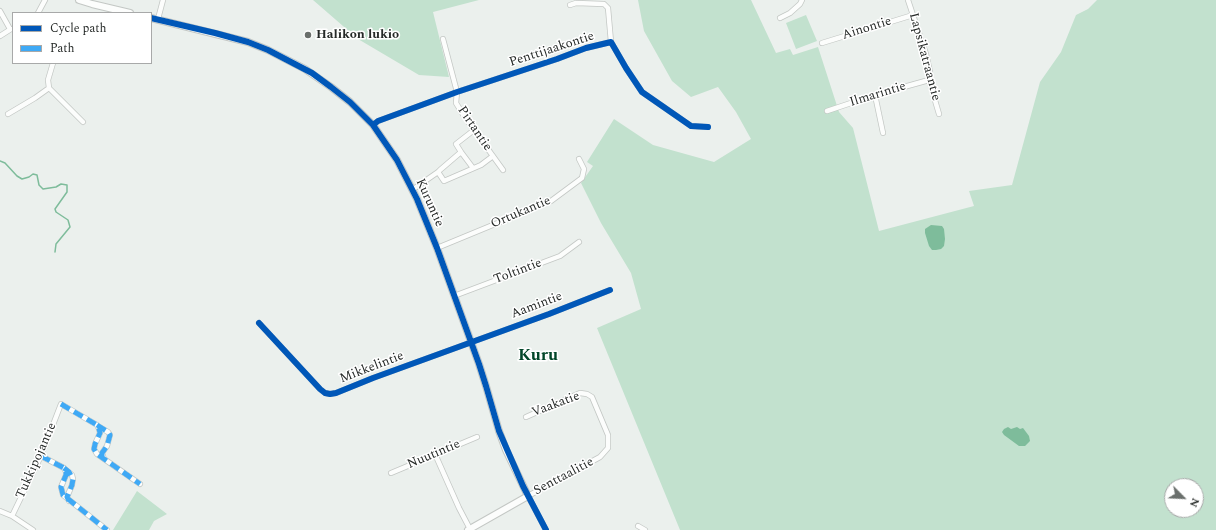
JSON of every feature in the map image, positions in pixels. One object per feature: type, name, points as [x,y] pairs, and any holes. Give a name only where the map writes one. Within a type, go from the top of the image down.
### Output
[{"type":"street","points":[[39,12],[45,0]]},
{"type":"street","points":[[79,0],[126,12]]},
{"type":"street","points":[[158,19],[163,0]]},
{"type":"street","points":[[780,18],[790,13],[800,4],[802,0]]},
{"type":"street","name":"Lapsikatraantie","points":[[908,0],[926,54],[930,72],[929,80],[939,114]]},
{"type":"street","points":[[570,6],[576,3],[604,4],[608,8],[612,42]]},
{"type":"street","points":[[0,11],[12,29],[0,36]]},
{"type":"street","name":"Ainontie","points":[[822,43],[913,15]]},
{"type":"street","name":"Kuruntie","points":[[152,18],[228,37],[268,50],[312,73],[350,102],[373,125],[397,160],[412,190],[437,248],[486,386],[499,432],[528,496],[546,530]]},
{"type":"street","name":"Pirtantie","points":[[443,39],[457,92],[456,102],[464,116],[503,170]]},
{"type":"street","name":"Penttijaakontie","points":[[373,125],[378,121],[457,92],[557,60],[586,48],[612,42],[626,68],[642,92],[691,126],[708,128]]},
{"type":"street","points":[[53,64],[48,80],[48,88],[83,122]]},
{"type":"street","name":"Ilmarintie","points":[[827,111],[875,95],[929,80]]},
{"type":"street","points":[[8,114],[35,98],[48,88]]},
{"type":"street","points":[[875,95],[883,132]]},
{"type":"street","points":[[473,168],[456,144],[474,130]]},
{"type":"street","points":[[412,190],[438,172],[461,152]]},
{"type":"street","points":[[438,172],[444,181],[481,165],[493,156]]},
{"type":"street","name":"Ortukantie","points":[[437,248],[551,201],[582,178],[584,169],[579,159]]},
{"type":"street","name":"Toltintie","points":[[454,296],[560,256],[579,242]]},
{"type":"street","name":"Aamintie","points":[[471,342],[610,290]]},
{"type":"street","name":"Mikkelintie","points":[[259,323],[320,389],[325,393],[330,394],[471,342]]},
{"type":"street","name":"Vaakatie","points":[[526,417],[580,393],[587,394]]},
{"type":"street","name":"Senttaalitie","points":[[528,496],[592,462],[606,452],[608,448],[608,435],[592,397],[587,394]]},
{"type":"street","name":"Tukkipojantie","points":[[12,516],[41,456],[61,404],[97,425]]},
{"type":"street","points":[[97,425],[100,429],[94,449],[97,454],[140,484]]},
{"type":"street","points":[[97,425],[110,435],[107,446],[102,453],[102,457],[105,460]]},
{"type":"street","name":"Nuutintie","points":[[391,472],[477,437]]},
{"type":"street","points":[[435,454],[469,530],[528,496]]},
{"type":"street","points":[[41,456],[70,472],[73,479],[68,497],[69,501]]},
{"type":"street","points":[[64,468],[66,475],[61,487],[63,495],[107,530]]},
{"type":"street","points":[[0,511],[12,516],[33,530]]},
{"type":"street","points":[[638,526],[645,530]]},
{"type":"shaded area","points":[[313,0],[479,0],[433,12],[449,77],[419,75],[358,39]]},
{"type":"shaded area","points":[[638,0],[751,0],[776,53],[790,49],[793,55],[818,47],[839,112],[853,128],[879,231],[974,206],[969,191],[1012,185],[1040,82],[1061,52],[1076,15],[1088,9],[1097,0],[1216,0],[1216,530],[680,530],[597,328],[641,309],[631,273],[601,223],[581,183],[593,166],[587,162],[614,119],[653,145],[714,162],[751,139],[736,112],[718,87],[691,97],[672,81],[644,31]]},
{"type":"shaded area","points":[[806,15],[817,41],[796,49],[786,23]]},
{"type":"shaded area","points":[[931,225],[942,226],[944,229],[944,246],[941,249],[932,250],[929,246],[925,229]]},
{"type":"shaded area","points":[[1008,427],[1011,429],[1017,427],[1020,429],[1023,428],[1029,436],[1030,441],[1025,446],[1019,446],[1002,432]]},
{"type":"shaded area","points":[[137,491],[167,514],[154,521],[149,530],[113,530]]},
{"type":"waterway","points":[[0,161],[5,163],[17,176],[22,179],[33,174],[37,175],[39,185],[43,189],[56,187],[61,184],[67,185],[67,192],[55,209],[56,212],[68,220],[70,227],[56,244],[55,252]]},
{"type":"marked path","points":[[61,404],[97,425],[100,433],[94,449],[97,454],[140,484]]},
{"type":"marked path","points":[[97,425],[110,435],[107,446],[102,453],[102,457],[105,460]]},
{"type":"marked path","points":[[41,456],[64,468],[66,475],[61,487],[63,495],[107,530]]},
{"type":"marked path","points":[[64,468],[69,472],[73,479],[67,497],[69,501]]},
{"type":"cycle path","points":[[152,18],[248,42],[268,50],[312,73],[350,102],[373,125],[397,160],[417,199],[437,248],[479,364],[499,431],[523,486],[546,530]]},
{"type":"cycle path","points":[[373,125],[378,121],[457,92],[586,48],[611,42],[642,92],[691,126],[708,127]]},
{"type":"cycle path","points":[[259,323],[320,389],[325,393],[330,394],[549,314],[610,290]]},
{"type":"place","name":"Halikon lukio","points":[[308,35]]},
{"type":"district","name":"Kuru","points":[[538,357]]}]
